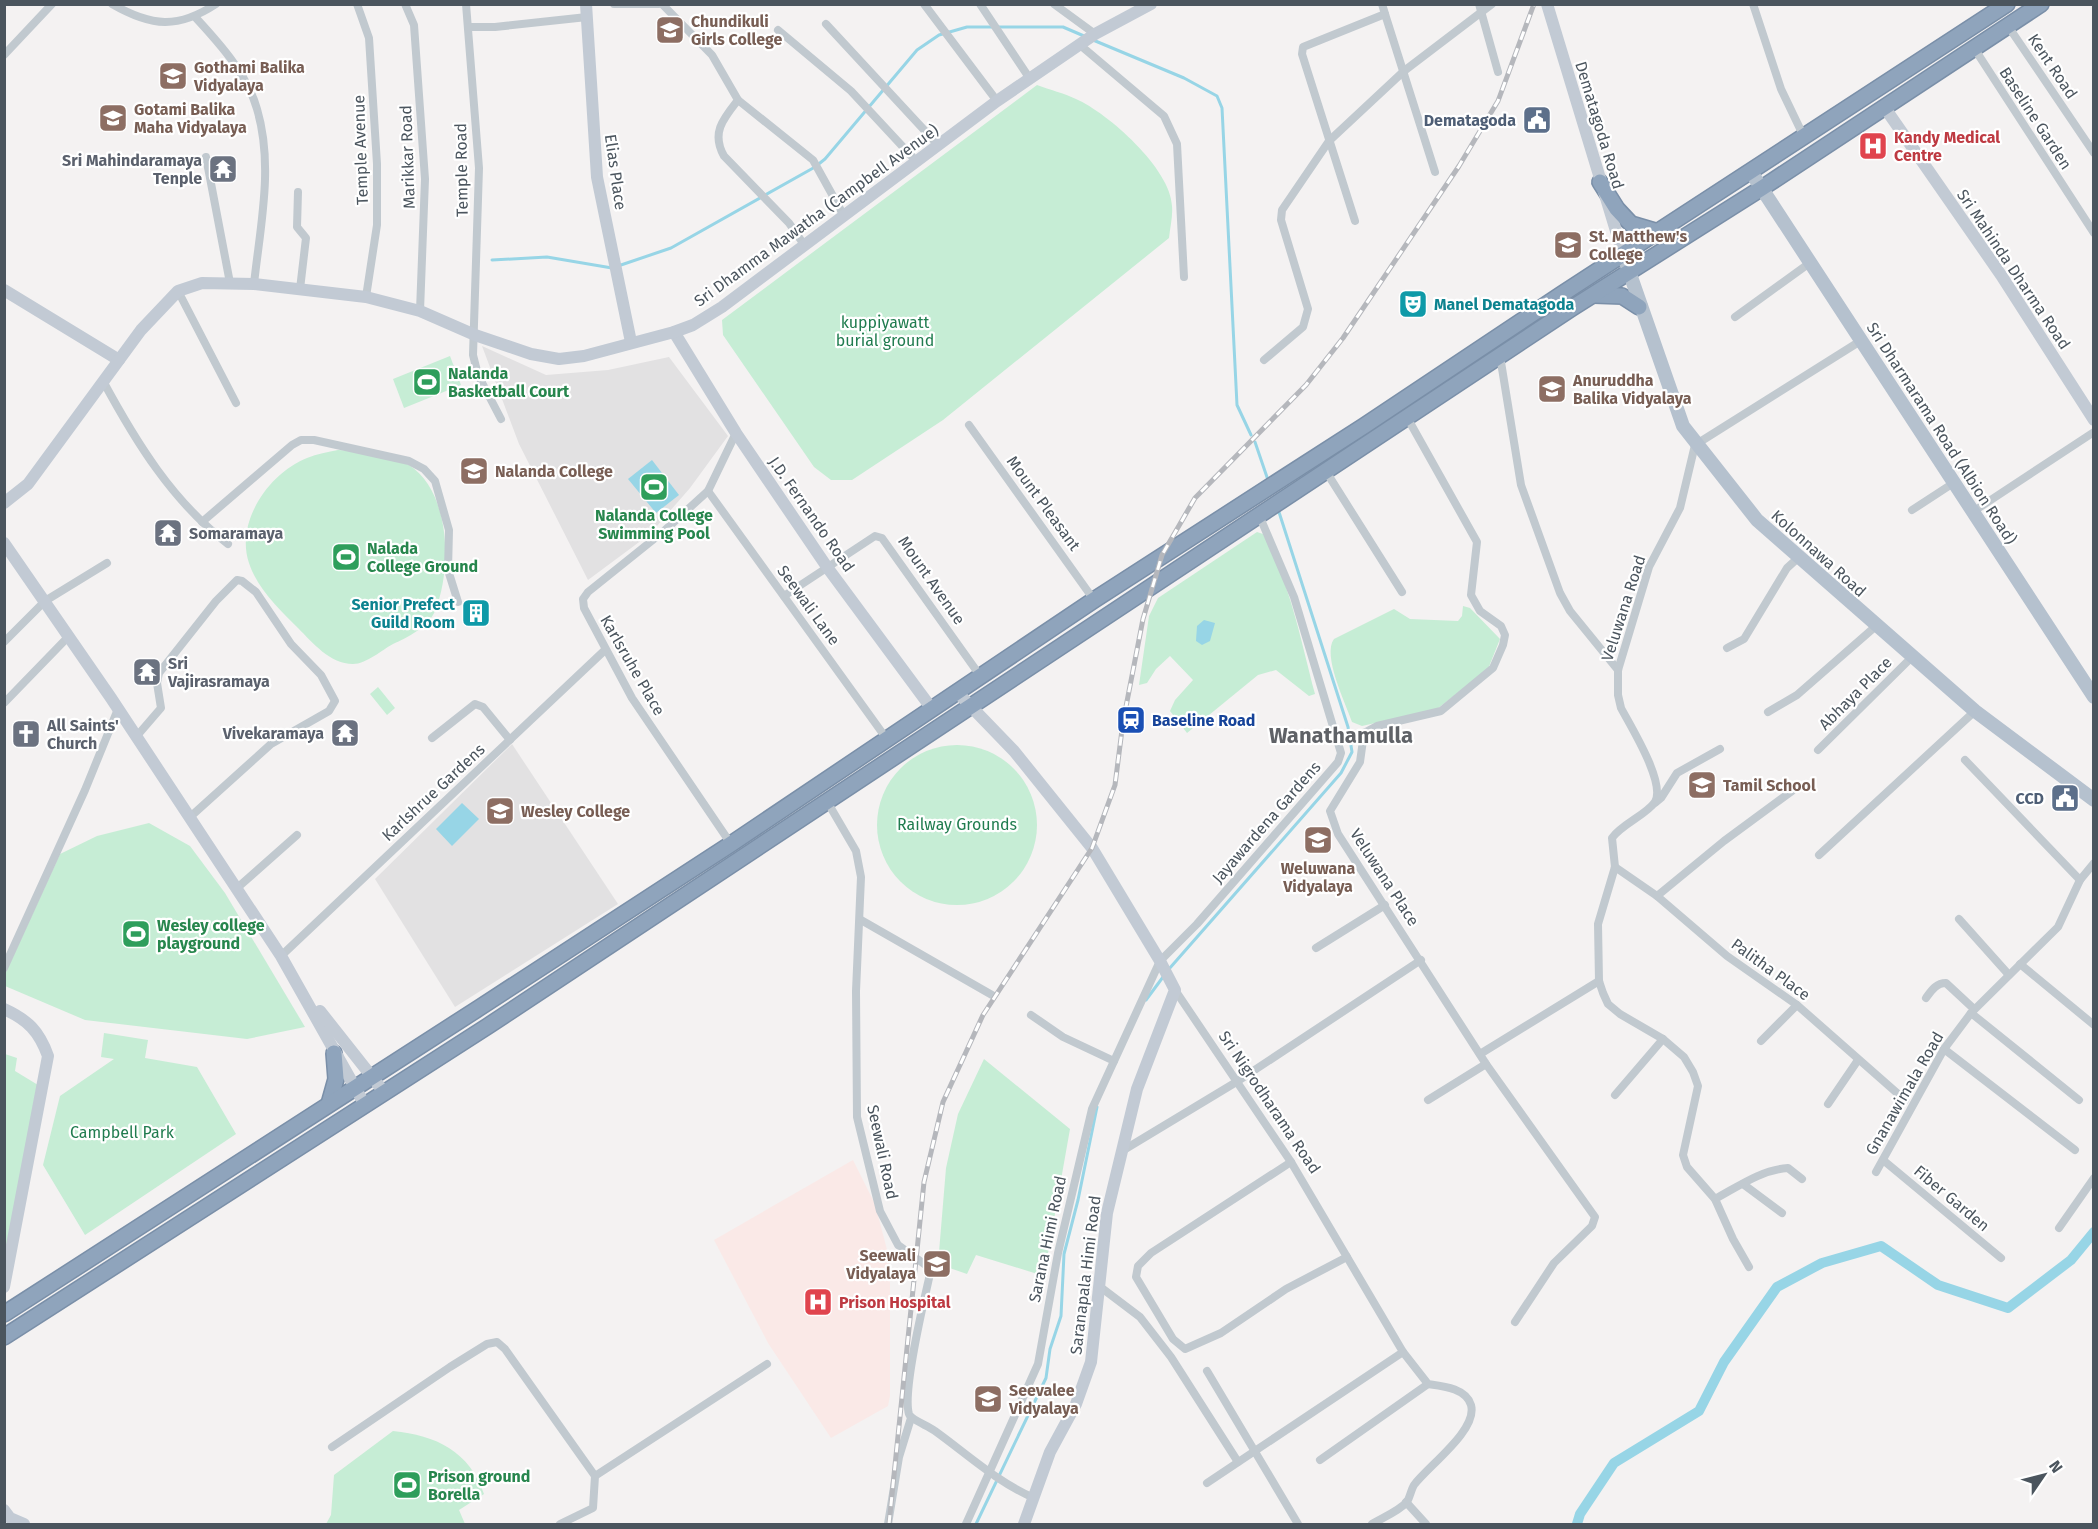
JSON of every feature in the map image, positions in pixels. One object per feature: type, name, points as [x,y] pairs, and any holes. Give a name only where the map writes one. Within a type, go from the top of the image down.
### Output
[{"type":"highway","points":[[4,1314],[731,844],[1094,600],[2007,4]]},
{"type":"highway","points":[[4,1337],[828,803],[1500,356],[1885,108],[2041,4]]},
{"type":"highway","points":[[1600,182],[1631,224],[1658,232]]},
{"type":"highway","points":[[1594,295],[1622,296],[1639,307]]},
{"type":"highway","points":[[329,1104],[336,1078],[334,1053]]},
{"type":"main road","name":"Sri Dharmarama Road (Albion Road)","points":[[1751,172],[2094,697]]},
{"type":"main road","name":"Kolonnawa Road","points":[[1623,254],[1639,307],[1683,426],[1695,445],[1757,520],[1975,711],[2094,800]]},
{"type":"street","points":[[4,56],[52,4]]},
{"type":"street","points":[[112,4],[147,20],[172,24],[196,18],[216,4]]},
{"type":"street","name":"Temple Avenue","points":[[357,4],[369,38],[377,164],[377,225],[366,297]]},
{"type":"street","name":"Marikkar Road","points":[[405,4],[414,25],[425,179],[420,311]]},
{"type":"street","name":"Temple Road","points":[[466,4],[478,168],[473,356],[478,375],[501,419]]},
{"type":"street","points":[[614,4],[633,7],[661,4],[712,55],[738,100],[813,160],[844,216]]},
{"type":"street","points":[[924,4],[997,101]]},
{"type":"street","points":[[980,4],[1030,79]]},
{"type":"street","points":[[1054,4],[1164,116],[1177,144],[1184,277]]},
{"type":"street","name":"Sri Dhamma Mawatha (Campbell Avenue)","points":[[178,291],[202,283],[230,283],[366,297],[420,311],[531,354],[560,359],[584,356],[674,332],[693,325],[722,307],[997,101],[1089,39],[1151,4]]},
{"type":"street","points":[[1264,360],[1303,327],[1308,309],[1281,220],[1282,210],[1329,141],[1404,71],[1481,9],[1492,4]]},
{"type":"street","name":"Dematagoda Road","points":[[1547,4],[1623,254]]},
{"type":"street","points":[[1753,4],[1780,89],[1804,137]]},
{"type":"street","points":[[1355,221],[1302,54],[1304,47],[1383,9],[1435,172]]},
{"type":"street","points":[[1481,9],[1498,72]]},
{"type":"street","points":[[469,27],[495,27],[586,10]]},
{"type":"street","name":"Elias Place","points":[[586,10],[597,177],[631,342]]},
{"type":"street","points":[[196,18],[223,48],[243,79],[257,108],[264,147],[266,183],[254,284]]},
{"type":"street","points":[[826,24],[939,146]]},
{"type":"street","name":"Kent Road","points":[[2008,26],[2094,153]]},
{"type":"street","points":[[778,30],[864,105],[917,162]]},
{"type":"street","name":"Baseline Garden","points":[[1974,48],[2094,234]]},
{"type":"street","points":[[738,100],[721,126],[718,144],[724,156],[789,223],[805,246]]},
{"type":"street","name":"Sri Mahinda Dharma Road","points":[[1885,108],[1995,266],[2094,420]]},
{"type":"street","points":[[206,157],[230,283]]},
{"type":"street","points":[[298,192],[297,227],[306,238],[300,289]]},
{"type":"street","points":[[1735,317],[1811,262]]},
{"type":"street","points":[[4,290],[119,360]]},
{"type":"street","points":[[4,503],[28,484],[141,330],[178,291],[236,403]]},
{"type":"street","name":"J.D. Fernando Road","points":[[674,332],[736,433],[827,567],[932,709]]},
{"type":"street","points":[[1695,445],[1862,340]]},
{"type":"street","points":[[1500,356],[1521,485],[1560,593],[1570,611],[1618,670]]},
{"type":"street","points":[[103,381],[166,484],[202,522],[228,544]]},
{"type":"street","name":"Veluwana Place","points":[[1408,419],[1477,542],[1471,595],[1473,602],[1501,626],[1505,635],[1493,668],[1452,704],[1441,711],[1377,726],[1364,733],[1360,762],[1330,811],[1338,834],[1486,1064],[1594,1217],[1592,1226],[1554,1263],[1515,1322]]},
{"type":"street","name":"Mount Pleasant","points":[[969,425],[1094,600]]},
{"type":"street","points":[[1974,511],[2094,432]]},
{"type":"street","name":"Karlsruhe Place","points":[[731,844],[632,698],[604,650],[584,608],[583,599],[588,592],[664,531],[708,491],[736,433]]},
{"type":"street","points":[[202,522],[292,445],[302,440],[314,440],[395,456],[424,468],[435,481],[449,530],[448,570],[458,602]]},
{"type":"street","name":"Veluwana Road","points":[[1654,802],[1658,788],[1622,708],[1618,695],[1618,670],[1649,567],[1680,508],[1695,445]]},
{"type":"street","points":[[1327,472],[1402,592]]},
{"type":"street","points":[[1912,510],[1955,482]]},
{"type":"street","name":"Seewali Lane","points":[[708,491],[886,738]]},
{"type":"street","name":"Jayawardena Gardens","points":[[1162,964],[1338,762],[1341,753],[1270,508]]},
{"type":"street","name":"Mount Avenue","points":[[784,596],[875,536],[882,538],[981,677]]},
{"type":"street","points":[[4,543],[118,709],[281,956],[302,989],[334,1053],[365,1105]]},
{"type":"street","points":[[1727,648],[1744,639],[1787,568],[1798,558]]},
{"type":"street","points":[[4,642],[45,601],[107,563]]},
{"type":"street","points":[[136,737],[161,708],[157,683],[159,673],[216,601],[237,580],[242,581],[256,592],[291,644],[321,675],[335,701],[333,707],[272,744],[189,818]]},
{"type":"street","points":[[1768,711],[1797,694],[1876,626]]},
{"type":"street","points":[[4,703],[69,636]]},
{"type":"street","name":"Karlshrue Gardens","points":[[281,956],[604,650]]},
{"type":"street","name":"Abhaya Place","points":[[1818,750],[1912,657]]},
{"type":"street","name":"Sri Nigrodharama Road","points":[[957,692],[1014,751],[1092,848],[1162,964],[1173,987],[1291,1162],[1402,1353],[1428,1384]]},
{"type":"street","points":[[432,738],[476,704],[483,707],[510,740]]},
{"type":"street","points":[[4,968],[85,790],[118,709]]},
{"type":"street","points":[[1819,855],[1975,711]]},
{"type":"street","points":[[1720,749],[1677,773],[1661,798],[1617,831],[1612,838],[1615,867],[1598,924],[1599,981],[1608,1004],[1663,1040],[1684,1057],[1698,1086],[1683,1155],[1687,1167],[1715,1199],[1733,1239],[1749,1266]]},
{"type":"street","points":[[1965,760],[2080,880]]},
{"type":"street","points":[[1657,896],[1724,841],[1792,791]]},
{"type":"street","name":"Seewali Road","points":[[828,803],[856,851],[861,877],[861,920],[856,991],[857,1117],[880,1211],[898,1245],[927,1266],[930,1274],[917,1334],[908,1400],[911,1418]]},
{"type":"street","points":[[236,889],[297,835]]},
{"type":"street","name":"Gnanawimala Road","points":[[1876,1172],[1944,1049],[1973,1011],[2058,927],[2080,880],[2094,863]]},
{"type":"street","name":"Palitha Place","points":[[1615,867],[1657,896],[1726,956],[1797,1005],[1905,1100]]},
{"type":"street","points":[[1316,948],[1385,905]]},
{"type":"street","points":[[1959,918],[2010,975]]},
{"type":"street","points":[[861,920],[992,995]]},
{"type":"street","points":[[1122,1151],[1238,1081],[1421,960]]},
{"type":"street","name":"Sarana Himi Road","points":[[966,1524],[991,1473],[1038,1364],[1058,1253],[1092,1109],[1162,964]]},
{"type":"street","points":[[2020,964],[2094,1025]]},
{"type":"street","points":[[1480,1054],[1599,981]]},
{"type":"street","points":[[1926,998],[1941,983],[1946,983],[1973,1011],[2079,1100]]},
{"type":"street","name":"Saranapala Himi Road","points":[[1024,1524],[1050,1452],[1076,1404],[1091,1362],[1107,1213],[1137,1089],[1173,987]]},
{"type":"street","points":[[302,989],[384,1092]]},
{"type":"street","points":[[1761,1041],[1797,1005]]},
{"type":"street","points":[[4,1009],[26,1019],[38,1033],[48,1056],[4,1287]]},
{"type":"street","points":[[1031,1015],[1063,1037],[1114,1061]]},
{"type":"street","points":[[1615,1095],[1663,1040]]},
{"type":"street","points":[[1944,1049],[2075,1150]]},
{"type":"street","points":[[1828,1104],[1858,1060]]},
{"type":"street","points":[[1428,1100],[1486,1064]]},
{"type":"street","name":"Fiber Garden","points":[[1883,1160],[2001,1258]]},
{"type":"street","points":[[1291,1162],[1151,1253],[1138,1266],[1136,1277],[1173,1339],[1185,1349],[1221,1333],[1286,1289],[1347,1257]]},
{"type":"street","points":[[1715,1199],[1777,1168],[1788,1168],[1802,1179]]},
{"type":"street","points":[[2059,1228],[2094,1178]]},
{"type":"street","points":[[1743,1184],[1782,1213]]},
{"type":"street","points":[[1099,1286],[1140,1317],[1171,1357],[1238,1462]]},
{"type":"street","points":[[332,1447],[450,1367],[487,1344],[497,1342],[505,1348],[595,1476],[594,1508],[560,1524]]},
{"type":"street","points":[[1207,1484],[1254,1450],[1402,1353]]},
{"type":"street","points":[[595,1476],[767,1364]]},
{"type":"street","points":[[1207,1371],[1298,1524]]},
{"type":"street","points":[[1320,1460],[1428,1384],[1450,1388],[1466,1395],[1471,1404],[1468,1426],[1413,1486],[1406,1502],[1372,1524]]},
{"type":"street","points":[[888,1524],[899,1457],[911,1418],[933,1429],[1000,1480],[1034,1498]]},
{"type":"street","points":[[1406,1502],[1426,1524]]},
{"type":"street","points":[[4,1510],[10,1518],[24,1524]]},
{"type":"shaded area","points":[[482,346],[546,375],[608,370],[669,357],[728,436],[690,488],[650,534],[588,580],[519,444]]},
{"type":"shaded area","name":"Wesley College","points":[[512,744],[618,904],[455,1007],[375,879]]},
{"type":"shaded area","name":"Prison Hospital","points":[[853,1160],[875,1204],[890,1261],[890,1396],[888,1406],[831,1438],[768,1343],[714,1240]]},
{"type":"green space","name":"kuppiyawatt burial ground","points":[[1037,85],[1089,106],[1120,129],[1150,160],[1169,191],[1172,218],[1169,238],[943,420],[852,480],[831,480],[814,467],[723,335],[722,320]]},
{"type":"green space","name":"Nalanda Basketball Court","points":[[450,356],[461,385],[404,408],[393,379]]},
{"type":"green space","name":"Nalada College Ground","points":[[338,450],[384,455],[409,465],[423,477],[433,493],[444,533],[444,575],[435,611],[428,622],[411,635],[368,659],[353,664],[329,657],[277,606],[263,590],[253,572],[246,547],[251,516],[268,487],[293,465],[322,453]]},
{"type":"green space","points":[[1257,532],[1263,534],[1281,572],[1315,694],[1309,696],[1276,670],[1258,675],[1187,733],[1170,711],[1175,700],[1193,680],[1170,656],[1156,669],[1147,683],[1139,685],[1149,616],[1158,598]]},
{"type":"green space","points":[[1463,606],[1470,608],[1500,639],[1488,669],[1437,709],[1362,726],[1352,722],[1333,667],[1331,646],[1334,639],[1394,609],[1410,619],[1458,621],[1462,616]]},
{"type":"green space","points":[[378,687],[395,708],[387,715],[370,694]]},
{"type":"green space","name":"Railway Grounds","points":[[957,745],[973,746],[988,751],[1002,758],[1014,768],[1024,780],[1031,794],[1036,809],[1036,841],[1031,856],[1024,870],[1014,882],[1002,892],[988,899],[973,904],[957,905],[941,904],[926,899],[912,892],[900,882],[890,870],[883,856],[878,841],[877,825],[878,809],[883,794],[890,780],[900,768],[912,758],[926,751],[941,746]]},
{"type":"green space","name":"Wesley college playground","points":[[149,823],[190,846],[225,893],[305,1027],[247,1039],[85,1020],[5,986],[5,974],[60,854],[97,836]]},
{"type":"green space","name":"Campbell Park","points":[[104,1033],[148,1040],[145,1058],[197,1067],[236,1134],[85,1235],[43,1165],[60,1096],[114,1059],[101,1057]]},
{"type":"green space","points":[[5,1054],[17,1058],[15,1071],[38,1085],[5,1259]]},
{"type":"green space","points":[[984,1059],[1070,1129],[1044,1276],[976,1255],[967,1274],[938,1264],[946,1168],[958,1114]]},
{"type":"green space","name":"Prison ground Borella","points":[[393,1431],[409,1433],[437,1442],[449,1448],[470,1467],[484,1494],[459,1510],[465,1524],[326,1524],[331,1515],[334,1475]]},
{"type":"water","name":"Nalanda College Swimming Pool","points":[[652,460],[679,495],[656,513],[628,479]]},
{"type":"water","points":[[1204,620],[1215,623],[1210,641],[1202,645],[1196,641],[1197,626]]},
{"type":"water","points":[[462,803],[479,819],[452,846],[436,829]]},
{"type":"waterway","points":[[618,266],[671,248],[815,167],[825,159],[917,50],[939,35],[967,27],[1063,27],[1084,36]]},
{"type":"waterway","points":[[1093,40],[1184,78],[1217,96],[1222,108],[1237,405],[1251,435]]},
{"type":"waterway","points":[[492,260],[547,257],[612,268]]},
{"type":"waterway","points":[[1255,442],[1269,483]]},
{"type":"waterway","points":[[1169,969],[1341,773],[1352,752],[1348,727],[1278,509]]},
{"type":"waterway","points":[[1146,1000],[1163,977]]},
{"type":"waterway","points":[[976,1524],[1046,1378],[1050,1349],[1061,1316],[1064,1254],[1078,1200],[1097,1107]]},
{"type":"waterway","points":[[1577,1524],[1580,1514],[1614,1463],[1699,1411],[1724,1362],[1777,1287],[1822,1263],[1881,1246],[1938,1285],[2008,1308],[2071,1260],[2094,1232]]},
{"type":"railway","points":[[889,1524],[924,1182],[943,1102],[983,1015],[1092,848],[1115,785],[1123,722],[1143,619],[1162,555],[1195,498],[1306,385],[1343,338],[1459,166],[1498,101],[1534,4]]},
{"type":"place","name":"Chundikuli Girls College","points":[[670,30]]},
{"type":"place","name":"Gothami Balika Vidyalaya","points":[[173,76]]},
{"type":"place","name":"Gotami Balika Maha Vidyalaya","points":[[113,118]]},
{"type":"place","name":"Dematagoda","points":[[1537,120]]},
{"type":"place","name":"Kandy Medical Centre","points":[[1873,146]]},
{"type":"place","name":"Sri Mahindaramaya Tenple","points":[[223,169]]},
{"type":"place","name":"St. Matthew's College","points":[[1568,245]]},
{"type":"place","name":"Manel Dematagoda","points":[[1413,304]]},
{"type":"place","name":"Nalanda Basketball Court","points":[[427,382]]},
{"type":"place","name":"Anuruddha Balika Vidyalaya","points":[[1552,389]]},
{"type":"place","name":"Nalanda College","points":[[474,471]]},
{"type":"place","name":"Nalanda College Swimming Pool","points":[[654,487]]},
{"type":"place","name":"Somaramaya","points":[[168,533]]},
{"type":"place","name":"Nalada College Ground","points":[[346,557]]},
{"type":"place","name":"Senior Prefect Guild Room","points":[[476,613]]},
{"type":"place","name":"Sri Vajirasramaya","points":[[147,672]]},
{"type":"place","name":"Baseline Road","points":[[1131,720]]},
{"type":"place","name":"Vivekaramaya","points":[[345,733]]},
{"type":"place","name":"All Saints' Church","points":[[26,734]]},
{"type":"place","name":"Tamil School","points":[[1702,785]]},
{"type":"place","name":"CCD","points":[[2065,798]]},
{"type":"place","name":"Wesley College","points":[[500,811]]},
{"type":"place","name":"Weluwana Vidyalaya","points":[[1318,840]]},
{"type":"place","name":"Wesley college playground","points":[[136,934]]},
{"type":"place","name":"Seewali Vidyalaya","points":[[937,1264]]},
{"type":"place","name":"Prison Hospital","points":[[818,1302]]},
{"type":"place","name":"Seevalee Vidyalaya","points":[[988,1399]]},
{"type":"place","name":"Prison ground Borella","points":[[407,1485]]},
{"type":"district","name":"Wanathamulla","points":[[1341,735]]}]
